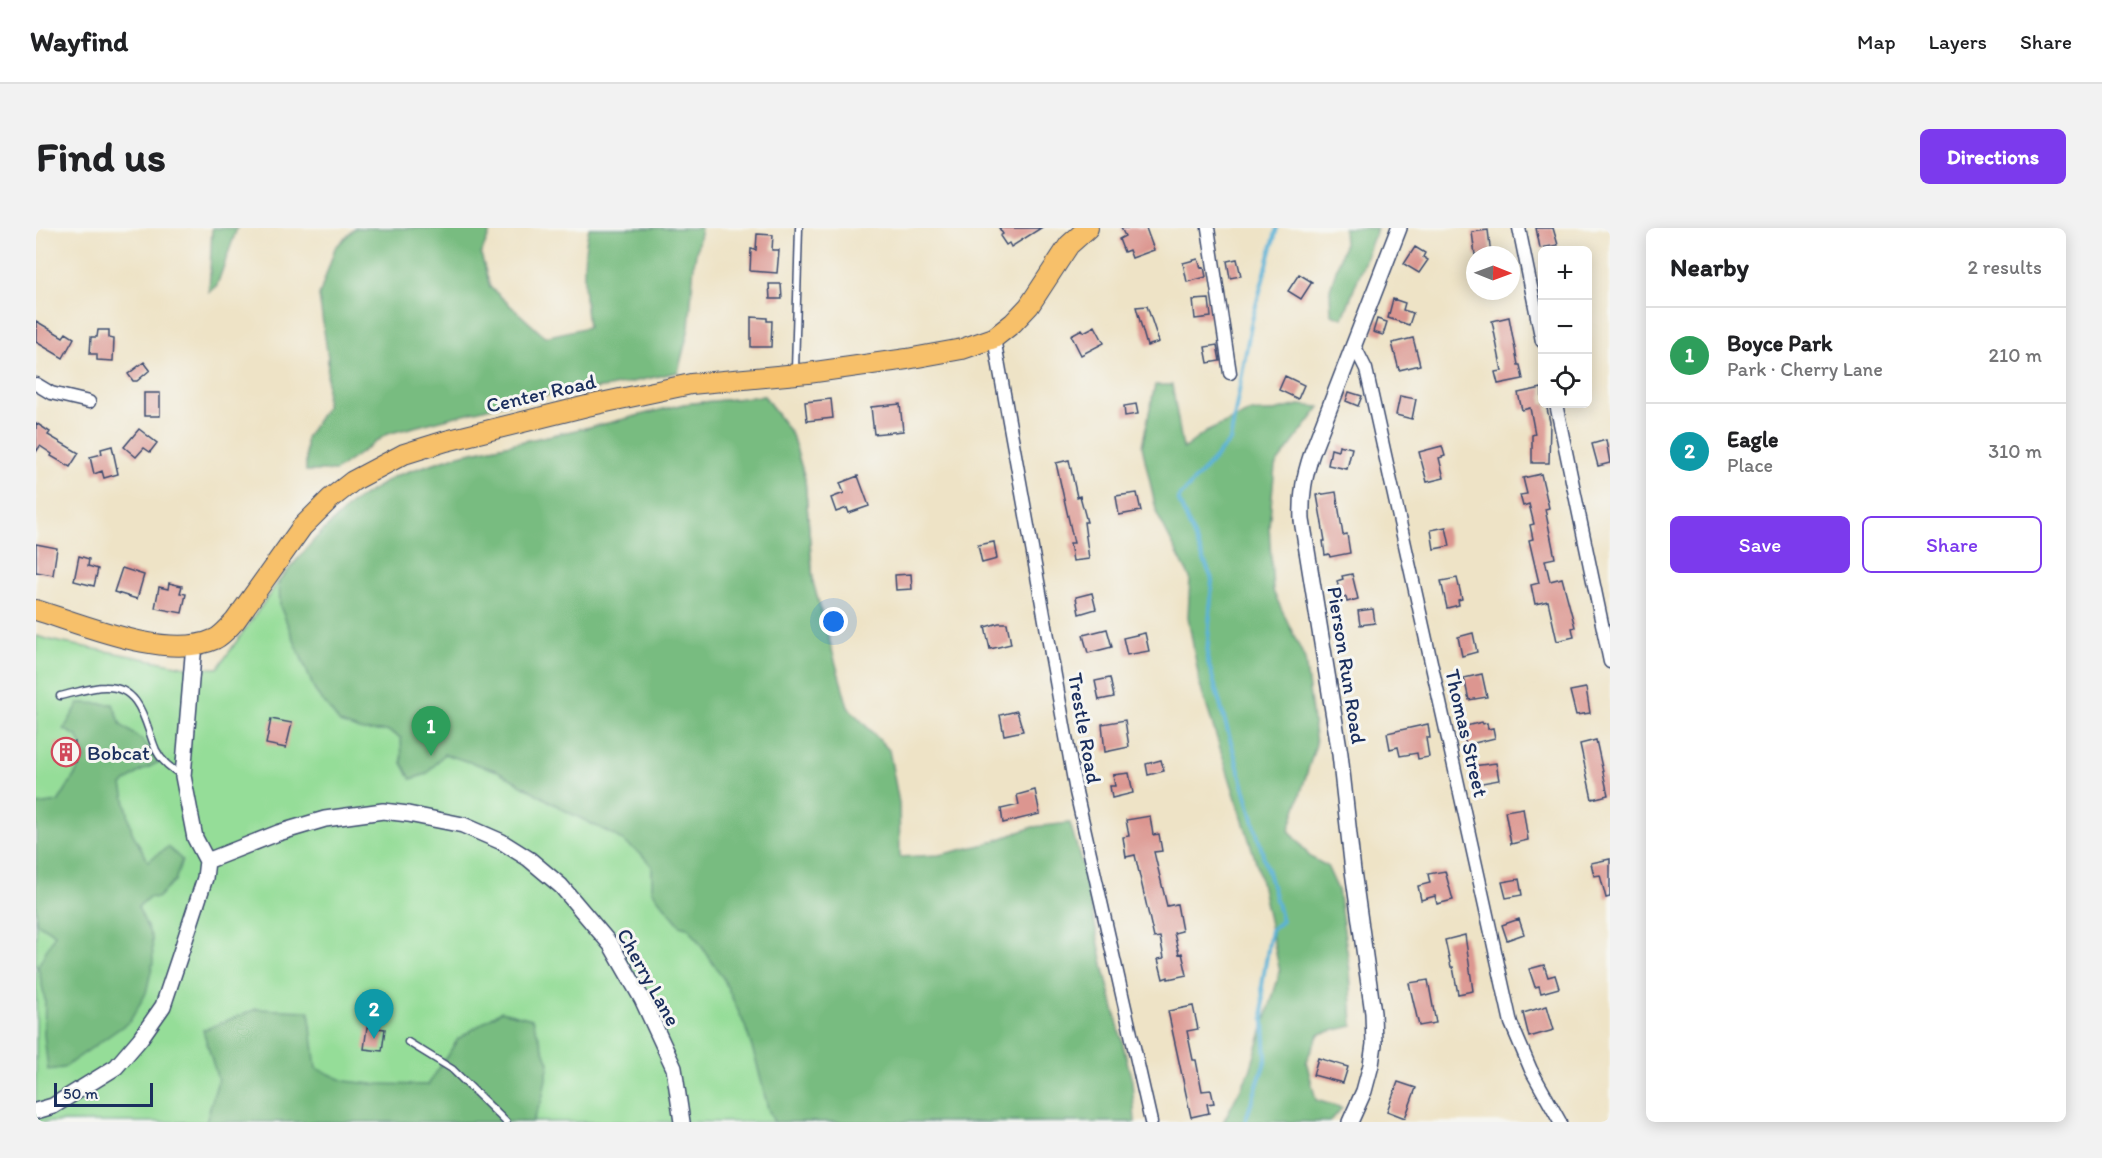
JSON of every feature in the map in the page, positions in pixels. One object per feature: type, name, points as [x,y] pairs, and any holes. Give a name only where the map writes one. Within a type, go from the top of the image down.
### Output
[{"type":"main road","name":"Center Road","points":[[36,609],[135,640],[169,646],[214,640],[225,632],[302,527],[330,499],[353,481],[404,454],[446,441],[576,409],[691,384],[795,374],[962,349],[994,338],[1013,323],[1029,306],[1069,245],[1088,228]]},
{"type":"street","points":[[1208,228],[1230,373]]},
{"type":"street","name":"Pierson Run Road","points":[[1350,1122],[1364,1091],[1371,1065],[1374,1044],[1373,1013],[1353,871],[1340,754],[1302,520],[1301,498],[1303,481],[1312,453],[1400,228]]},
{"type":"street","points":[[1519,228],[1538,321]]},
{"type":"street","name":"Trestle Road","points":[[994,338],[1076,792],[1151,1122]]},
{"type":"street","name":"Thomas Street","points":[[1354,345],[1366,369],[1511,1023],[1531,1070],[1560,1122]]},
{"type":"street","points":[[36,384],[51,393],[89,402]]},
{"type":"street","points":[[1557,408],[1610,662]]},
{"type":"street","points":[[36,1111],[53,1106],[116,1067],[140,1039],[163,1006],[205,878],[207,861],[195,838],[183,776],[194,644]]},
{"type":"street","name":"Cherry Lane","points":[[207,861],[278,833],[325,819],[383,811],[463,825],[502,842],[529,859],[561,886],[610,945],[642,999],[674,1068],[682,1122]]},
{"type":"lane","points":[[795,374],[799,228]]},
{"type":"lane","points":[[60,696],[105,687],[121,689],[136,700],[145,717],[157,751],[168,767],[183,776]]},
{"type":"lane","points":[[408,1042],[452,1069],[506,1122]]},
{"type":"green space","points":[[212,228],[237,228],[217,285],[209,292]]},
{"type":"green space","points":[[355,228],[492,228],[481,254],[490,287],[545,337],[588,327],[584,265],[589,228],[701,228],[694,264],[689,328],[678,372],[609,387],[530,397],[387,434],[335,471],[306,471],[306,438],[326,407],[328,358],[319,296],[335,248]]},
{"type":"green space","points":[[1343,228],[1377,228],[1343,318],[1331,314],[1330,289],[1344,245]]},
{"type":"green space","points":[[1155,385],[1172,385],[1183,449],[1206,432],[1250,412],[1270,412],[1299,405],[1320,407],[1275,466],[1269,526],[1273,591],[1305,659],[1316,744],[1289,830],[1310,857],[1327,866],[1338,890],[1350,971],[1353,1026],[1319,1034],[1306,1061],[1316,1100],[1342,1108],[1330,1122],[1223,1122],[1250,1071],[1280,972],[1258,868],[1200,685],[1188,617],[1190,578],[1157,514],[1142,446]]},
{"type":"green space","points":[[764,396],[792,435],[805,479],[840,927],[1134,1122],[36,1122],[36,636],[192,668],[218,668],[279,581],[316,538],[352,503],[395,476],[459,455],[609,423],[684,404]]},
{"type":"green space","points":[[764,396],[792,435],[805,479],[813,582],[848,707],[889,750],[899,803],[900,857],[939,855],[986,844],[1033,827],[1070,823],[1084,872],[1104,969],[1132,1081],[1135,1122],[774,1122],[768,1109],[745,1026],[723,978],[689,928],[680,925],[652,891],[652,866],[641,854],[614,835],[566,811],[498,771],[444,754],[427,774],[411,779],[402,763],[401,738],[388,731],[363,731],[340,723],[315,691],[280,606],[279,581],[316,538],[352,503],[395,476],[459,455],[609,423],[684,404]]},
{"type":"green space","points":[[79,703],[113,704],[121,725],[142,740],[159,762],[139,772],[122,785],[132,832],[148,861],[168,847],[182,860],[175,881],[157,898],[149,897],[138,907],[152,938],[153,963],[146,993],[130,1021],[63,1068],[48,1070],[44,1034],[45,1000],[38,966],[55,934],[36,922],[36,802],[37,805],[58,802],[86,757],[78,737],[64,729]]},
{"type":"green space","points":[[256,1009],[309,1011],[316,1068],[345,1081],[372,1084],[428,1085],[458,1039],[501,1011],[532,1019],[549,1063],[542,1100],[532,1122],[206,1122],[218,1080],[203,1030]]},
{"type":"building","points":[[999,228],[1041,228],[1011,247],[1009,243],[1006,245],[1000,236],[1003,234]]},
{"type":"building","points":[[1121,228],[1146,228],[1154,250],[1132,258],[1129,250],[1124,252],[1119,239],[1125,236]]},
{"type":"building","points":[[1536,228],[1553,228],[1558,245],[1540,246]]},
{"type":"building","points":[[1488,230],[1490,246],[1474,246],[1472,232]]},
{"type":"building","points":[[757,234],[773,235],[772,250],[779,250],[777,273],[750,271],[751,249],[756,250]]},
{"type":"building","points":[[1415,247],[1425,253],[1423,257],[1428,260],[1419,273],[1404,264]]},
{"type":"building","points":[[1198,259],[1201,268],[1204,267],[1206,277],[1187,282],[1183,263]]},
{"type":"building","points":[[1237,259],[1241,276],[1230,278],[1227,261]]},
{"type":"building","points":[[1299,274],[1312,282],[1301,299],[1288,291]]},
{"type":"building","points":[[769,284],[781,284],[782,299],[770,299]]},
{"type":"building","points":[[1209,299],[1211,317],[1195,319],[1193,300]]},
{"type":"building","points":[[1393,299],[1405,303],[1403,310],[1413,313],[1409,325],[1388,318]]},
{"type":"building","points":[[1147,306],[1159,342],[1147,346],[1136,307]]},
{"type":"building","points":[[751,317],[767,318],[767,321],[772,321],[771,347],[751,347]]},
{"type":"building","points":[[1509,317],[1523,379],[1498,384],[1495,372],[1502,371],[1492,321]]},
{"type":"building","points":[[1377,319],[1387,322],[1383,335],[1373,332]]},
{"type":"building","points":[[36,321],[63,337],[66,333],[74,338],[63,358],[36,342]]},
{"type":"building","points":[[1095,326],[1104,343],[1081,355],[1071,335]]},
{"type":"building","points":[[98,330],[109,330],[109,338],[114,339],[113,361],[97,360],[97,354],[90,354],[91,337],[97,337]]},
{"type":"building","points":[[1413,338],[1420,365],[1399,370],[1392,343]]},
{"type":"building","points":[[1217,345],[1220,361],[1208,363],[1205,347]]},
{"type":"building","points":[[144,362],[150,370],[137,381],[133,381],[128,374]]},
{"type":"building","points":[[1285,376],[1304,385],[1298,399],[1279,390]]},
{"type":"building","points":[[1538,389],[1538,408],[1547,408],[1550,422],[1549,463],[1532,463],[1532,435],[1535,434],[1530,408],[1522,410],[1518,393]]},
{"type":"building","points":[[1349,392],[1362,396],[1358,406],[1346,401]]},
{"type":"building","points":[[144,393],[160,393],[160,416],[144,416]]},
{"type":"building","points":[[1400,396],[1416,399],[1412,419],[1396,415]]},
{"type":"building","points":[[831,399],[833,418],[807,421],[805,402]]},
{"type":"building","points":[[900,404],[903,431],[874,434],[871,407]]},
{"type":"building","points":[[1136,404],[1138,414],[1125,416],[1124,406]]},
{"type":"building","points":[[36,423],[50,432],[48,435],[79,453],[70,467],[51,456],[52,454],[40,446],[36,452]]},
{"type":"building","points":[[139,429],[157,443],[150,452],[144,448],[136,457],[124,447]]},
{"type":"building","points":[[1606,440],[1610,463],[1598,466],[1592,444]]},
{"type":"building","points":[[1339,445],[1352,448],[1347,469],[1328,465],[1331,449],[1338,451]]},
{"type":"building","points":[[112,446],[118,474],[104,478],[102,471],[94,474],[90,457],[102,454],[101,449]]},
{"type":"building","points":[[1442,446],[1445,456],[1439,458],[1444,478],[1427,482],[1419,452]]},
{"type":"building","points":[[1069,460],[1077,497],[1080,496],[1087,522],[1084,522],[1089,559],[1073,561],[1070,543],[1074,543],[1056,463]]},
{"type":"building","points":[[1541,474],[1549,508],[1545,509],[1555,558],[1545,560],[1550,581],[1562,578],[1575,627],[1572,628],[1574,637],[1557,641],[1548,601],[1535,604],[1531,585],[1539,583],[1529,540],[1533,539],[1530,525],[1534,524],[1529,504],[1523,506],[1520,495],[1527,494],[1523,478]]},
{"type":"building","points":[[858,476],[869,506],[849,513],[847,508],[836,512],[831,498],[844,493],[840,483]]},
{"type":"building","points":[[1336,492],[1343,535],[1347,534],[1350,553],[1330,557],[1329,554],[1325,555],[1323,541],[1325,541],[1317,495]]},
{"type":"building","points":[[1137,493],[1141,511],[1119,515],[1116,496]]},
{"type":"building","points":[[1446,527],[1450,546],[1434,549],[1431,530]]},
{"type":"building","points":[[994,542],[997,559],[982,563],[978,545]]},
{"type":"building","points":[[36,544],[57,548],[53,575],[36,572]]},
{"type":"building","points":[[79,556],[89,559],[88,566],[98,569],[94,586],[74,581]]},
{"type":"building","points":[[122,568],[144,575],[137,599],[114,592]]},
{"type":"building","points":[[911,574],[912,589],[896,590],[895,575]]},
{"type":"building","points":[[1352,574],[1358,599],[1347,602],[1346,597],[1341,599],[1337,581],[1343,579],[1342,576]]},
{"type":"building","points":[[1457,578],[1462,599],[1458,600],[1459,605],[1447,608],[1441,581]]},
{"type":"building","points":[[169,583],[182,586],[180,593],[186,594],[182,613],[155,608],[159,587],[168,589]]},
{"type":"building","points":[[1092,593],[1096,609],[1079,614],[1076,597]]},
{"type":"building","points":[[1373,609],[1375,623],[1360,625],[1358,611]]},
{"type":"building","points":[[1007,623],[1011,644],[990,649],[985,627]]},
{"type":"building","points":[[1107,629],[1112,647],[1088,653],[1083,635]]},
{"type":"building","points":[[1145,633],[1149,651],[1127,655],[1123,638]]},
{"type":"building","points":[[1473,633],[1477,652],[1462,656],[1458,637]]},
{"type":"building","points":[[1482,674],[1487,697],[1469,700],[1464,678]]},
{"type":"building","points":[[1110,678],[1114,697],[1099,700],[1095,681]]},
{"type":"building","points":[[1586,688],[1590,713],[1576,715],[1570,691]]},
{"type":"building","points":[[1017,711],[1023,731],[1004,735],[1000,715]]},
{"type":"building","points":[[271,719],[292,723],[286,748],[266,744]]},
{"type":"building","points":[[1125,720],[1129,747],[1105,752],[1102,724]]},
{"type":"building","points":[[1487,723],[1488,729],[1493,728],[1495,738],[1466,745],[1462,727]]},
{"type":"building","points":[[1428,724],[1430,738],[1426,738],[1429,757],[1418,759],[1417,753],[1400,756],[1398,747],[1390,749],[1387,733]]},
{"type":"building","points":[[1596,740],[1608,795],[1592,799],[1580,744]]},
{"type":"building","name":"Bobcat","points":[[75,742],[76,762],[57,762],[56,743]]},
{"type":"building","points":[[1161,760],[1164,771],[1148,775],[1146,764]]},
{"type":"building","points":[[1496,763],[1499,780],[1477,784],[1473,766]]},
{"type":"building","points":[[1129,773],[1133,793],[1112,798],[1110,786],[1115,786],[1113,775]]},
{"type":"building","points":[[1035,790],[1040,814],[1003,823],[1001,809],[1019,805],[1017,795]]},
{"type":"building","points":[[1523,808],[1528,840],[1511,844],[1505,811]]},
{"type":"building","points":[[1150,816],[1153,835],[1159,834],[1162,851],[1154,852],[1167,906],[1177,904],[1182,931],[1174,933],[1187,975],[1168,979],[1168,977],[1163,979],[1158,959],[1164,958],[1160,937],[1154,938],[1135,855],[1126,857],[1123,837],[1129,836],[1126,820]]},
{"type":"building","points":[[1610,859],[1610,897],[1606,898],[1600,875],[1594,876],[1591,863]]},
{"type":"building","points":[[1445,871],[1453,900],[1437,904],[1435,896],[1421,900],[1418,886],[1430,883],[1428,874]]},
{"type":"building","points":[[1519,879],[1522,895],[1506,898],[1502,882]]},
{"type":"building","points":[[1519,919],[1524,934],[1507,940],[1502,925]]},
{"type":"building","points":[[1465,935],[1473,991],[1458,994],[1445,940]]},
{"type":"building","points":[[1544,965],[1548,977],[1555,975],[1559,988],[1541,993],[1539,986],[1535,987],[1529,969]]},
{"type":"building","points":[[1428,980],[1436,1023],[1419,1026],[1409,983]]},
{"type":"building","points":[[1193,1006],[1198,1029],[1187,1031],[1193,1060],[1196,1060],[1202,1091],[1211,1090],[1214,1103],[1207,1104],[1209,1113],[1191,1117],[1168,1011]]},
{"type":"building","points":[[1547,1006],[1554,1030],[1529,1037],[1523,1013]]},
{"type":"building","points":[[367,1027],[385,1029],[382,1051],[364,1049]]},
{"type":"building","points":[[1318,1058],[1348,1067],[1343,1083],[1313,1075]]},
{"type":"building","points":[[1398,1082],[1416,1088],[1405,1118],[1387,1111]]},
{"type":"waterway","points":[[1245,1122],[1266,1059],[1262,986],[1271,930],[1282,921],[1207,658],[1212,579],[1178,499],[1230,441],[1251,324],[1277,228]]},
{"type":"place","name":"Bobcat","points":[[66,752]]},
{"type":"place","name":"Boyce Park","points":[[431,756]]},
{"type":"place","name":"Eagle","points":[[374,1039]]}]
